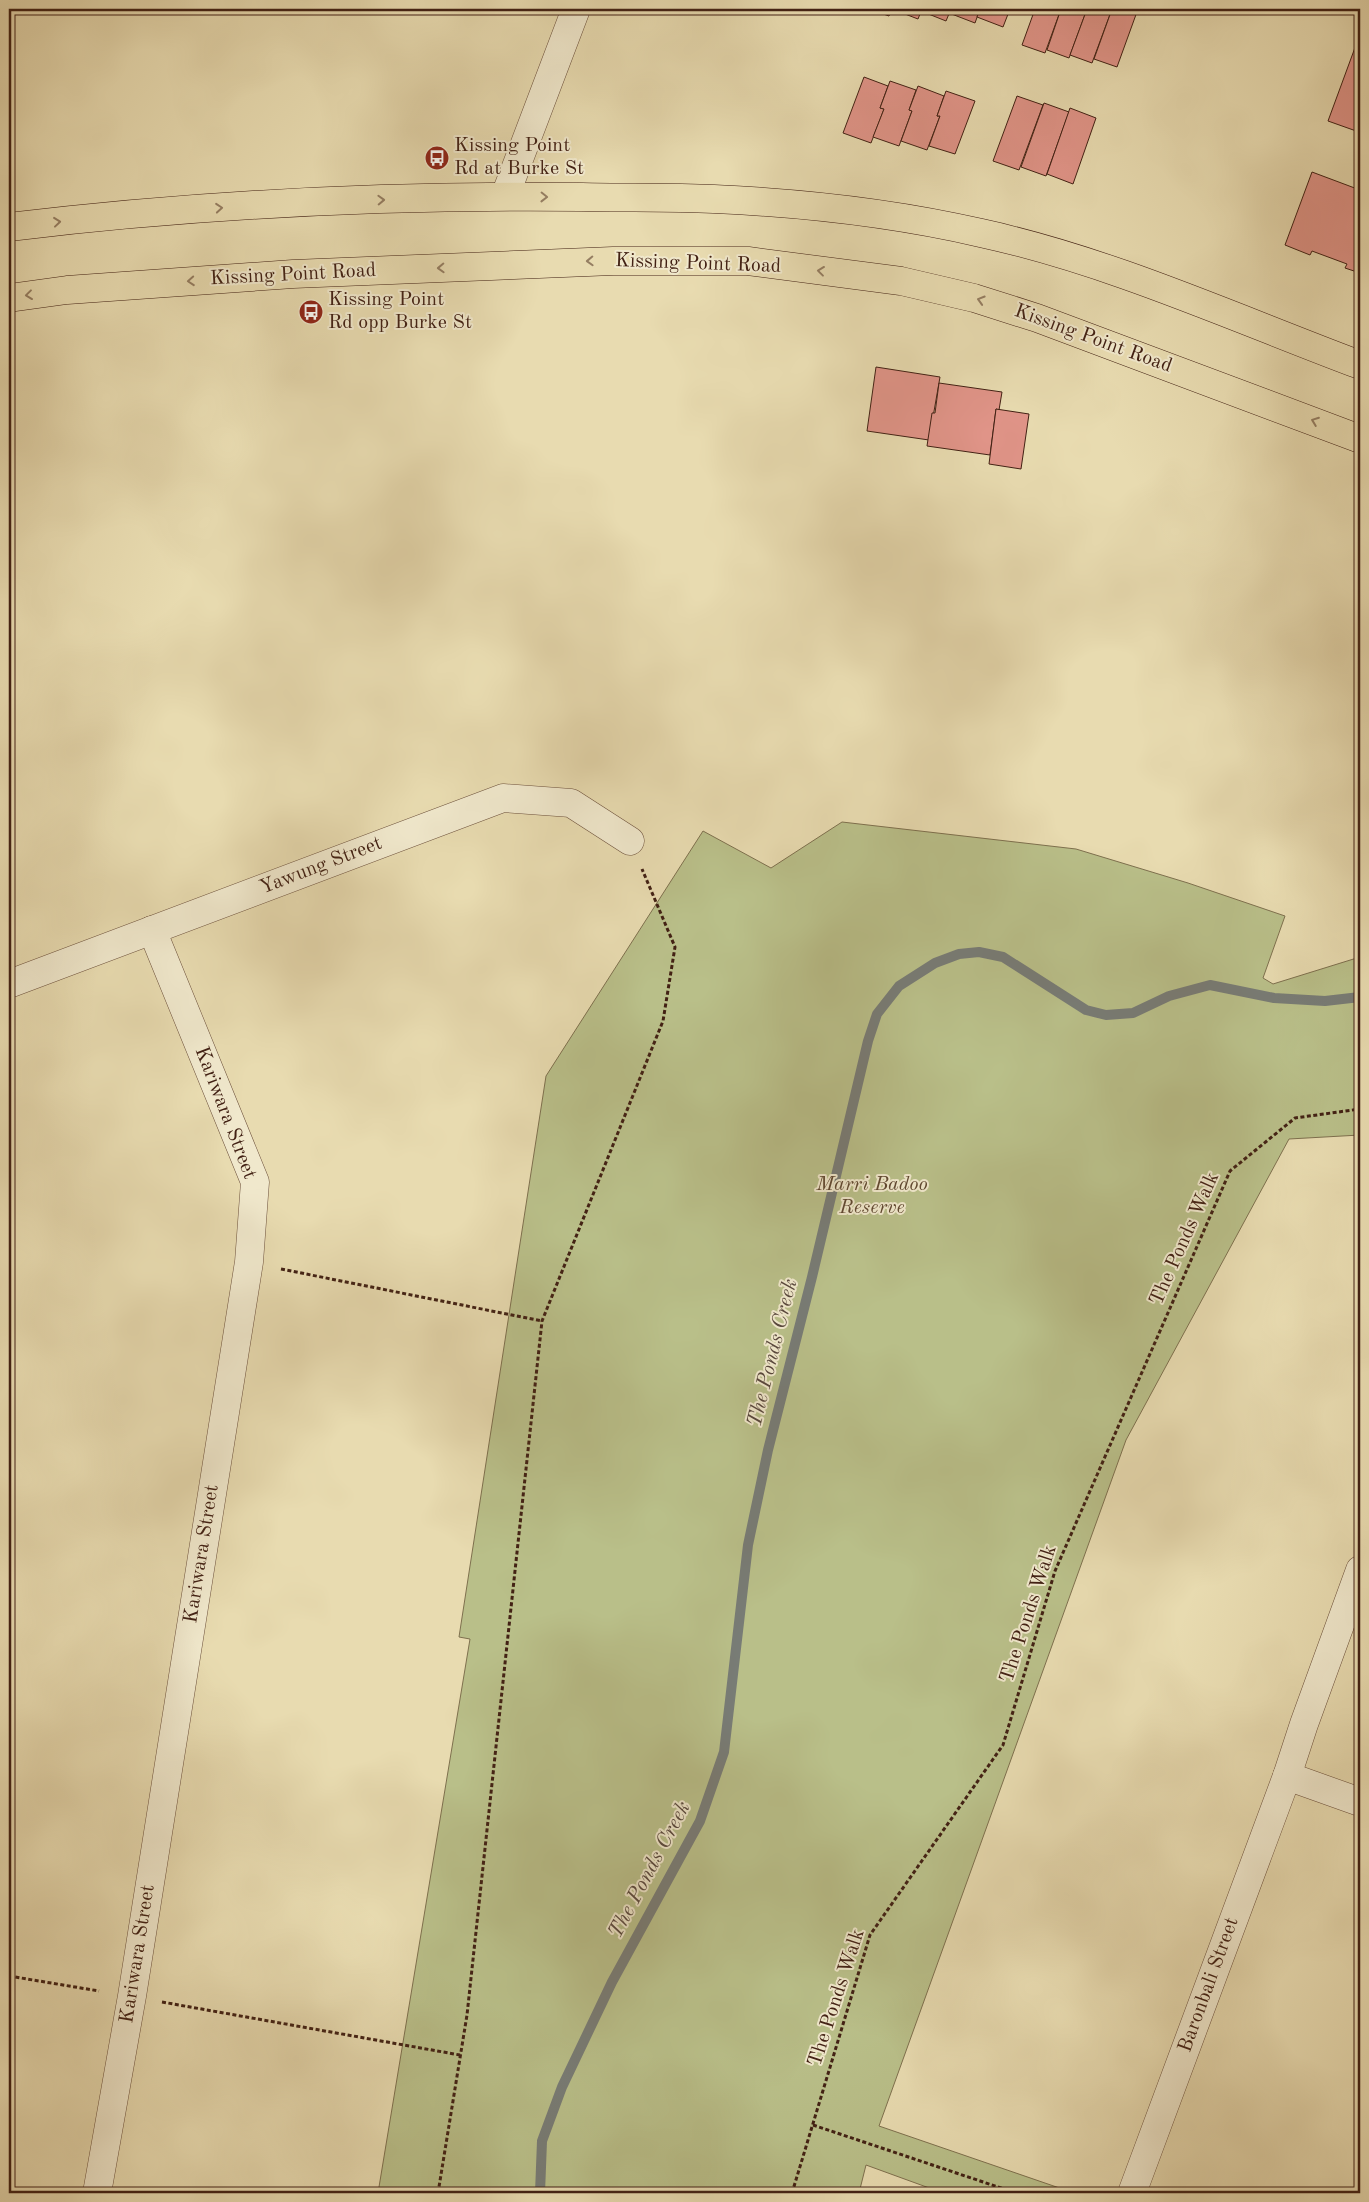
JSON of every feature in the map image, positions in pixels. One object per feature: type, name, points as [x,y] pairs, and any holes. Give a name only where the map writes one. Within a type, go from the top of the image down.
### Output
[{"type":"main road","points":[[9,227],[268,203],[505,196],[715,199],[837,209],[915,219],[984,233],[1052,252],[1164,290],[1360,365]]},
{"type":"main road","name":"Kissing Point Road","points":[[9,298],[67,290],[312,273],[613,261],[748,261],[901,281],[974,298],[1037,318],[1360,439]]},
{"type":"street","points":[[505,196],[576,9]]},
{"type":"street","name":"Yawung Street","points":[[9,984],[503,798],[571,803],[630,841]]},
{"type":"street","name":"Kariwara Street","points":[[97,2193],[132,1996],[249,1262],[255,1182],[152,930]]},
{"type":"street","name":"Baronbali Street","points":[[1132,2193],[1287,1776],[1360,1570]]},
{"type":"street","points":[[1287,1776],[1360,1802]]},
{"type":"path","points":[[438,2193],[467,2016],[542,1321],[662,1021],[675,947],[630,841]]},
{"type":"path","name":"The Ponds Walk","points":[[792,2193],[870,1935],[1003,1745],[1056,1571],[1230,1171],[1295,1118],[1360,1109]]},
{"type":"path","points":[[249,1262],[542,1321]]},
{"type":"path","points":[[9,1976],[132,1996],[460,2055]]},
{"type":"path","points":[[813,2125],[1016,2193]]},
{"type":"green space","name":"Marri Badoo Reserve","points":[[842,822],[1076,849],[1188,883],[1285,916],[1263,978],[1273,984],[1360,957],[1360,1135],[1289,1139],[1126,1440],[879,2126],[1074,2193],[943,2193],[866,2165],[859,2193],[378,2193],[470,1639],[459,1637],[546,1076],[703,831],[771,868]]},
{"type":"building","points":[[869,9],[892,9],[889,16]]},
{"type":"building","points":[[892,9],[922,9],[918,19]]},
{"type":"building","points":[[922,9],[951,9],[946,21],[921,11]]},
{"type":"building","points":[[951,9],[980,9],[975,23],[949,13]]},
{"type":"building","points":[[980,9],[1010,9],[1003,27],[977,17]]},
{"type":"building","points":[[1035,9],[1061,9],[1045,53],[1022,45]]},
{"type":"building","points":[[1061,9],[1087,9],[1069,58],[1047,50]]},
{"type":"building","points":[[1087,9],[1112,9],[1092,63],[1070,55]]},
{"type":"building","points":[[1112,9],[1138,9],[1117,67],[1094,59]]},
{"type":"building","points":[[1360,34],[1360,128],[1359,132],[1328,121]]},
{"type":"building","points":[[864,77],[888,86],[880,108],[884,109],[871,143],[843,133]]},
{"type":"building","points":[[890,81],[916,90],[909,110],[912,111],[899,146],[873,137],[884,109],[880,108]]},
{"type":"building","points":[[918,86],[944,96],[937,116],[940,116],[927,150],[901,141],[912,111],[909,110]]},
{"type":"building","points":[[946,91],[975,101],[955,154],[929,146],[940,116],[937,116]]},
{"type":"building","points":[[1017,96],[1043,105],[1019,170],[993,161]]},
{"type":"building","points":[[1044,103],[1069,112],[1046,176],[1021,167]]},
{"type":"building","points":[[1070,108],[1096,118],[1073,184],[1047,174]]},
{"type":"building","points":[[1312,172],[1360,190],[1360,273],[1345,268],[1347,264],[1312,251],[1310,255],[1285,245]]},
{"type":"building","points":[[876,367],[940,377],[929,440],[867,431]]},
{"type":"building","points":[[939,383],[1002,392],[999,410],[996,409],[990,455],[927,446],[932,413],[935,413]]},
{"type":"building","points":[[996,409],[1029,414],[1021,469],[989,464]]},
{"type":"waterway","name":"The Ponds Creek","points":[[540,2193],[542,2141],[562,2087],[612,1982],[700,1821],[724,1752],[748,1545],[768,1450],[812,1277],[868,1041],[877,1014],[899,986],[935,963],[959,954],[979,952],[1003,957],[1086,1010],[1106,1015],[1133,1013],[1169,996],[1210,985],[1274,998],[1325,1001],[1360,997]]},
{"type":"place","name":"Kissing Point Rd at Burke St","points":[[437,158]]},
{"type":"place","name":"Kissing Point Rd opp Burke St","points":[[311,312]]}]
